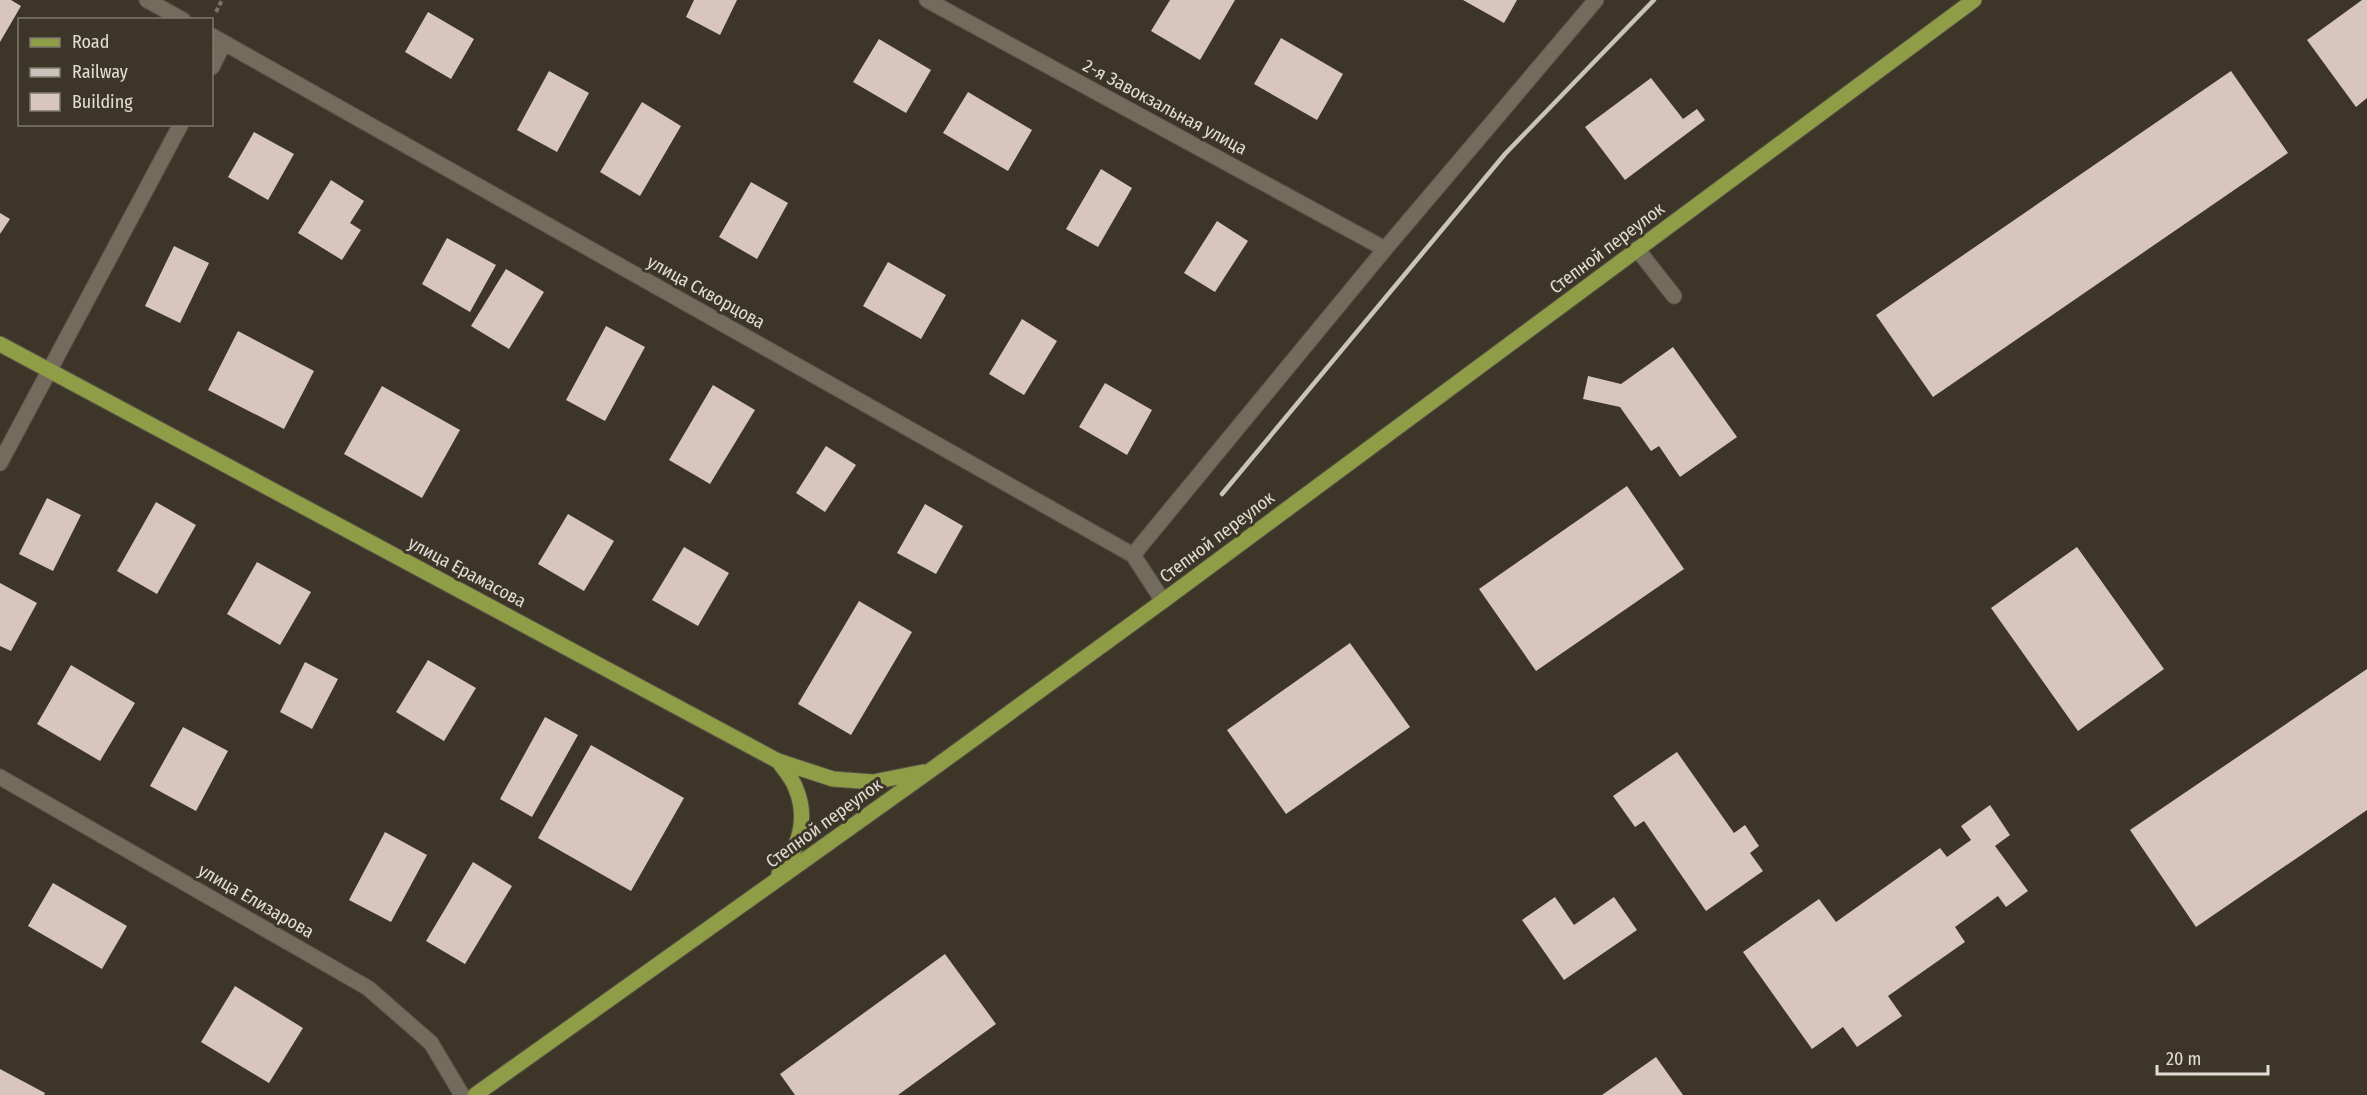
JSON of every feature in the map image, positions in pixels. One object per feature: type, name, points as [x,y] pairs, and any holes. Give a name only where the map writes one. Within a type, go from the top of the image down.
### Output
[{"type":"main road","name":"Степной переулок","points":[[475,1095],[931,770],[1163,601],[1974,0]]},
{"type":"main road","name":"улица Ерамасова","points":[[0,344],[778,761],[833,779],[873,782],[931,770]]},
{"type":"main road","points":[[770,885],[789,860],[800,838],[802,813],[796,787],[778,761]]},
{"type":"street","points":[[147,0],[179,18]]},
{"type":"street","name":"2-я Завокзальная улица","points":[[927,0],[1385,249]]},
{"type":"street","points":[[1133,555],[1385,249],[1596,0]]},
{"type":"street","points":[[213,62],[218,39]]},
{"type":"street","name":"улица Скворцова","points":[[218,39],[1133,555],[1163,601]]},
{"type":"street","points":[[0,463],[180,126]]},
{"type":"street","points":[[1637,249],[1674,296]]},
{"type":"street","name":"улица Елизарова","points":[[0,777],[368,988],[431,1043],[462,1095]]},
{"type":"building","points":[[0,0],[11,0],[21,6],[0,42]]},
{"type":"building","points":[[694,0],[737,0],[720,35],[686,17]]},
{"type":"building","points":[[1170,0],[1235,0],[1200,60],[1151,31]]},
{"type":"building","points":[[1463,0],[1517,0],[1504,23]]},
{"type":"building","points":[[2362,0],[2367,0],[2367,98],[2356,107],[2307,40]]},
{"type":"building","points":[[428,12],[474,39],[451,79],[405,52]]},
{"type":"building","points":[[1281,38],[1343,74],[1317,120],[1254,84]]},
{"type":"building","points":[[879,39],[931,70],[906,113],[853,82]]},
{"type":"building","points":[[549,71],[589,93],[557,152],[517,130]]},
{"type":"building","points":[[2231,71],[2288,153],[1933,397],[1876,315]]},
{"type":"building","points":[[1651,78],[1683,119],[1697,109],[1705,120],[1625,180],[1585,127]]},
{"type":"building","points":[[968,92],[1032,130],[1008,171],[943,133]]},
{"type":"building","points":[[642,102],[681,126],[640,196],[600,172]]},
{"type":"building","points":[[254,132],[294,154],[268,200],[228,177]]},
{"type":"building","points":[[1101,169],[1132,188],[1098,247],[1066,229]]},
{"type":"building","points":[[331,180],[364,201],[350,223],[361,230],[342,260],[298,233]]},
{"type":"building","points":[[751,182],[788,203],[757,259],[719,237]]},
{"type":"building","points":[[0,213],[10,219],[0,234]]},
{"type":"building","points":[[1217,221],[1248,241],[1215,292],[1184,273]]},
{"type":"building","points":[[447,238],[496,265],[470,312],[422,284]]},
{"type":"building","points":[[174,246],[209,263],[180,323],[145,306]]},
{"type":"building","points":[[888,262],[946,295],[921,339],[863,306]]},
{"type":"building","points":[[506,269],[544,292],[509,349],[471,326]]},
{"type":"building","points":[[1022,319],[1057,341],[1024,395],[989,374]]},
{"type":"building","points":[[606,326],[645,347],[605,421],[566,400]]},
{"type":"building","points":[[238,331],[314,371],[284,429],[208,390]]},
{"type":"building","points":[[1673,347],[1737,437],[1680,477],[1659,446],[1651,451],[1620,407],[1583,399],[1588,376],[1621,384]]},
{"type":"building","points":[[1105,383],[1152,410],[1127,455],[1079,427]]},
{"type":"building","points":[[713,385],[755,410],[710,484],[669,460]]},
{"type":"building","points":[[382,386],[460,430],[422,498],[344,454]]},
{"type":"building","points":[[826,446],[856,465],[825,512],[796,493]]},
{"type":"building","points":[[1627,486],[1684,569],[1536,671],[1479,589]]},
{"type":"building","points":[[47,498],[81,515],[53,571],[19,554]]},
{"type":"building","points":[[156,502],[196,525],[157,594],[117,571]]},
{"type":"building","points":[[925,504],[963,526],[936,574],[897,553]]},
{"type":"building","points":[[568,514],[614,541],[584,591],[538,564]]},
{"type":"building","points":[[684,547],[729,573],[698,626],[652,600]]},
{"type":"building","points":[[2077,547],[2164,669],[2078,731],[1991,608]]},
{"type":"building","points":[[257,562],[311,592],[280,645],[227,614]]},
{"type":"building","points":[[0,583],[37,603],[11,651],[0,646]]},
{"type":"building","points":[[859,601],[912,632],[851,735],[798,704]]},
{"type":"building","points":[[1350,643],[1410,727],[1286,814],[1227,730]]},
{"type":"building","points":[[428,660],[476,688],[444,741],[396,712]]},
{"type":"building","points":[[305,662],[338,679],[312,729],[280,712]]},
{"type":"building","points":[[71,665],[135,703],[100,761],[37,724]]},
{"type":"building","points":[[2367,669],[2367,810],[2196,927],[2130,830]]},
{"type":"building","points":[[545,717],[578,735],[532,817],[500,799]]},
{"type":"building","points":[[183,727],[228,751],[196,811],[150,786]]},
{"type":"building","points":[[591,745],[684,798],[631,891],[538,838]]},
{"type":"building","points":[[1677,752],[1734,833],[1745,825],[1759,846],[1750,853],[1763,871],[1706,911],[1644,821],[1635,827],[1613,796]]},
{"type":"building","points":[[1990,805],[2010,835],[1995,846],[2028,891],[2006,907],[1998,896],[1955,927],[1965,942],[1888,996],[1902,1016],[1857,1047],[1843,1027],[1812,1049],[1743,952],[1819,899],[1836,922],[1940,848],[1947,857],[1971,840],[1961,826]]},
{"type":"building","points":[[385,832],[427,855],[391,922],[349,900]]},
{"type":"building","points":[[473,862],[512,886],[465,964],[426,941]]},
{"type":"building","points":[[53,883],[127,926],[102,969],[28,926]]},
{"type":"building","points":[[1555,897],[1574,925],[1614,897],[1637,930],[1564,980],[1522,920]]},
{"type":"building","points":[[945,954],[996,1024],[898,1095],[795,1095],[780,1074]]},
{"type":"building","points":[[235,986],[303,1028],[269,1083],[201,1042]]},
{"type":"building","points":[[1656,1057],[1683,1095],[1602,1095]]},
{"type":"building","points":[[0,1069],[45,1093],[44,1095],[0,1095]]},
{"type":"railway","points":[[1222,494],[1505,154],[1654,0]]}]
